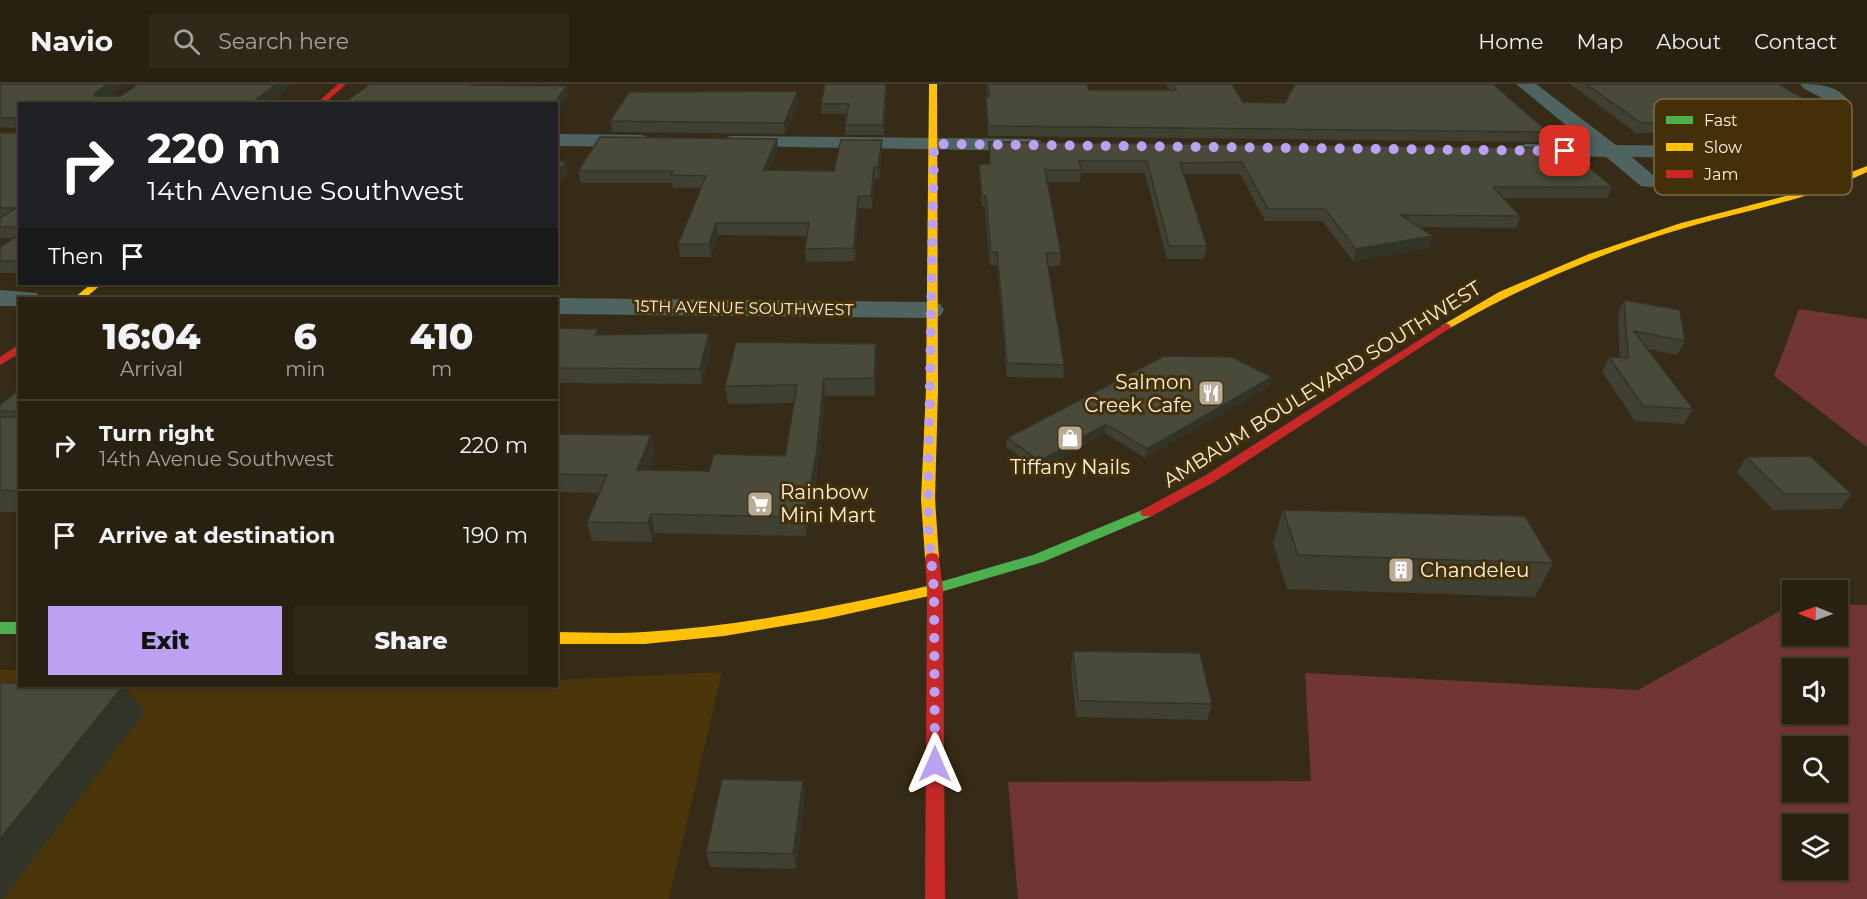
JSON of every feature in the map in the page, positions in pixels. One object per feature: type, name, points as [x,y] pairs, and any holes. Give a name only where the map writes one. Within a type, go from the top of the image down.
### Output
[{"type":"main road","points":[[321,102],[342,84]]},
{"type":"main road","points":[[933,84],[930,310],[932,390],[928,500],[934,590],[935,899]]},
{"type":"main road","name":"AMBAUM BOULEVARD SOUTHWEST","points":[[1852,176],[1867,169]]},
{"type":"main road","name":"AMBAUM BOULEVARD SOUTHWEST","points":[[558,638],[668,637],[810,616],[934,590],[994,575],[1045,558],[1130,522],[1208,480],[1464,315],[1544,275],[1589,256],[1714,216],[1795,195]]},
{"type":"main road","points":[[80,297],[96,285]]},
{"type":"main road","points":[[0,362],[18,348]]},
{"type":"main road","points":[[0,628],[18,628]]},
{"type":"street","points":[[1526,84],[1609,152],[1649,181]]},
{"type":"street","points":[[1809,84],[1837,99]]},
{"type":"street","points":[[558,140],[664,141]]},
{"type":"street","points":[[711,142],[1052,145]]},
{"type":"street","points":[[1504,150],[1654,152]]},
{"type":"street","points":[[0,298],[18,298]]},
{"type":"street","name":"15TH AVENUE SOUTHWEST","points":[[558,306],[930,310]]},
{"type":"shaded area","points":[[1799,309],[1867,319],[1867,447],[1774,376]]},
{"type":"shaded area","points":[[1848,605],[1867,605],[1867,899],[1018,899],[1008,782],[1311,781],[1305,673],[1638,690],[1782,610],[1782,646],[1848,646]]},
{"type":"shaded area","points":[[0,670],[18,670],[18,687],[558,687],[558,680],[722,672],[669,899],[0,899]]},
{"type":"building","points":[[0,84],[108,84],[94,96],[121,96],[138,84],[276,84],[253,102],[18,102],[18,227],[0,227],[0,218],[16,208],[0,208],[0,133],[16,133],[16,118],[0,118]]},
{"type":"building","points":[[370,84],[567,86],[555,102],[345,102]]},
{"type":"building","points":[[825,84],[886,84],[883,125],[845,125],[849,104],[821,104]]},
{"type":"building","points":[[988,84],[1087,84],[1089,90],[1176,90],[1173,84],[1232,84],[1243,102],[1285,103],[1295,84],[1493,84],[1548,132],[988,126],[986,97],[990,97]]},
{"type":"building","points":[[1586,84],[1778,84],[1805,99],[1654,99],[1654,123],[1641,123]]},
{"type":"building","points":[[798,91],[784,123],[610,121],[629,92]]},
{"type":"building","points":[[600,137],[777,139],[763,170],[834,171],[841,140],[882,140],[878,167],[874,167],[871,196],[858,196],[854,248],[805,249],[809,223],[716,223],[709,244],[678,244],[706,176],[671,175],[673,171],[578,171]]},
{"type":"building","points":[[989,142],[1567,148],[1612,187],[1493,187],[1520,216],[1401,215],[1433,236],[1356,249],[1325,209],[1268,209],[1242,162],[1180,163],[1207,246],[1169,246],[1147,161],[1079,161],[1082,170],[1045,170],[1061,253],[1046,253],[1064,365],[1007,363],[997,252],[991,252],[986,196],[982,196],[979,164],[990,164]]},
{"type":"building","points":[[558,161],[566,161],[558,171]]},
{"type":"building","points":[[18,235],[18,261],[0,261],[0,247]]},
{"type":"building","points":[[1624,300],[1680,310],[1685,341],[1634,331],[1693,409],[1643,406],[1609,357],[1628,358]]},
{"type":"building","points":[[558,328],[598,329],[595,335],[709,333],[700,369],[558,368]]},
{"type":"building","points":[[736,342],[876,344],[874,378],[824,379],[816,456],[804,517],[651,514],[648,523],[587,522],[607,475],[558,474],[558,434],[651,435],[637,470],[709,471],[714,454],[785,456],[797,385],[725,386]]},
{"type":"building","points":[[1164,356],[1232,357],[1272,377],[1147,449],[1106,424],[1040,461],[1007,438]]},
{"type":"building","points":[[18,391],[18,412],[0,411],[0,405]]},
{"type":"building","points":[[0,417],[18,417],[18,491],[0,490]]},
{"type":"building","points":[[1810,456],[1852,494],[1784,494],[1746,457]]},
{"type":"building","points":[[1283,510],[1525,516],[1553,563],[1298,555]]},
{"type":"building","points":[[1073,651],[1200,653],[1212,704],[1078,701]]},
{"type":"building","points":[[0,683],[18,683],[18,687],[122,687],[0,839]]},
{"type":"building","points":[[722,779],[803,781],[793,854],[706,852]]},
{"type":"traffic: fast","points":[[924,592],[1038,559],[1147,513]]},
{"type":"traffic: fast","points":[[0,628],[18,628]]},
{"type":"traffic: slow","points":[[932,558],[928,499],[932,390],[933,84]]},
{"type":"traffic: slow","points":[[1852,176],[1867,169]]},
{"type":"traffic: slow","points":[[1446,326],[1532,281],[1592,256],[1684,225],[1801,195]]},
{"type":"traffic: slow","points":[[80,297],[96,285]]},
{"type":"traffic: slow","points":[[558,638],[644,638],[724,630],[825,613],[924,592]]},
{"type":"traffic: jam","points":[[321,102],[342,84]]},
{"type":"traffic: jam","points":[[1147,513],[1211,478],[1446,326]]},
{"type":"traffic: jam","points":[[0,362],[18,348]]},
{"type":"traffic: jam","points":[[932,558],[935,589],[935,899]]},
{"type":"place","name":"Salmon Creek Cafe","points":[[1211,393]]},
{"type":"place","name":"Tiffany Nails","points":[[1070,438]]},
{"type":"place","name":"Rainbow Mini Mart","points":[[760,504]]},
{"type":"place","name":"Chandeleu","points":[[1401,570]]},
{"type":"route","points":[[935,764],[934,590],[928,500],[932,390],[930,310],[934,144],[1565,151]]}]
